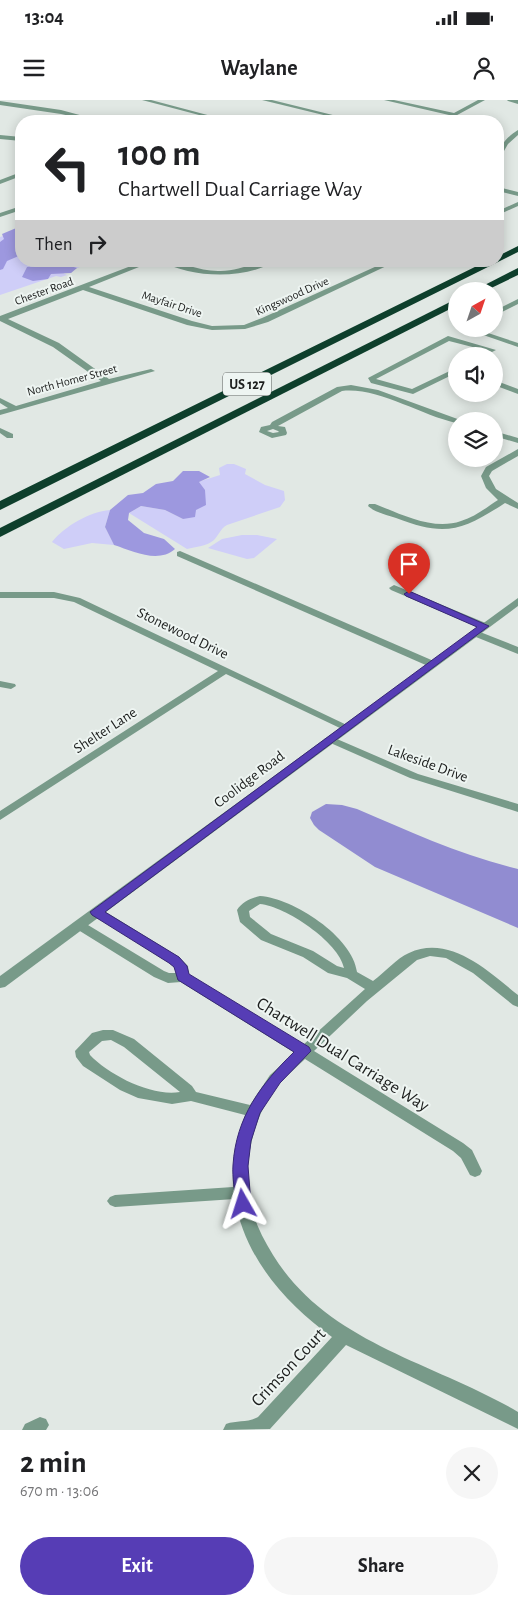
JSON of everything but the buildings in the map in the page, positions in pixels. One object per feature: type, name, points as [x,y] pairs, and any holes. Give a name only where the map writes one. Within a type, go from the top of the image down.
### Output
[{"type":"highway","points":[[504,256],[518,249]]},
{"type":"highway","name":"US 127","points":[[0,506],[482,267]]},
{"type":"highway","points":[[496,282],[518,271]]},
{"type":"highway","name":"US 127","points":[[0,533],[448,306]]},
{"type":"street","points":[[8,105],[27,100]]},
{"type":"street","points":[[145,100],[204,115]]},
{"type":"street","points":[[265,100],[329,115]]},
{"type":"street","points":[[388,100],[452,114],[482,100]]},
{"type":"street","points":[[510,100],[518,102]]},
{"type":"street","points":[[0,105],[74,115]]},
{"type":"street","points":[[504,146],[518,132]]},
{"type":"street","points":[[0,137],[15,138]]},
{"type":"street","points":[[0,182],[15,176]]},
{"type":"street","points":[[504,190],[518,194]]},
{"type":"street","points":[[504,210],[518,204]]},
{"type":"street","points":[[0,215],[15,210]]},
{"type":"street","name":"Chester Road","points":[[1,319],[136,267]]},
{"type":"street","points":[[183,267],[199,272],[216,274],[240,273],[256,267]]},
{"type":"street","name":"Kingswood Drive","points":[[253,325],[381,267]]},
{"type":"street","name":"Mayfair Drive","points":[[85,288],[200,326],[232,329],[253,325]]},
{"type":"street","points":[[503,309],[518,301]]},
{"type":"street","points":[[1,319],[56,345],[107,382]]},
{"type":"street","points":[[496,338],[518,345]]},
{"type":"street","points":[[447,375],[413,392],[374,381],[373,377],[445,339],[455,339],[482,347]]},
{"type":"street","points":[[498,347],[508,342]]},
{"type":"street","name":"North Homer Street","points":[[0,413],[151,371]]},
{"type":"street","points":[[503,387],[518,392]]},
{"type":"street","points":[[273,427],[275,424],[340,389],[351,388],[367,390],[448,418]]},
{"type":"street","points":[[0,400],[14,408]]},
{"type":"street","points":[[0,430],[10,436]]},
{"type":"street","points":[[503,436],[518,442]]},
{"type":"street","points":[[518,452],[489,470],[485,476],[488,486],[504,500],[518,506]]},
{"type":"street","points":[[372,506],[413,521],[444,526],[464,523],[504,500]]},
{"type":"street","points":[[180,554],[432,664]]},
{"type":"street","points":[[394,588],[480,629],[518,651]]},
{"type":"street","name":"Stonewood Drive","points":[[0,595],[42,594],[77,600],[346,727]]},
{"type":"street","name":"Coolidge Road","points":[[0,983],[518,601]]},
{"type":"street","name":"Shelter Lane","points":[[0,816],[226,670]]},
{"type":"street","name":"Lakeside Drive","points":[[330,739],[414,776],[518,808]]},
{"type":"street","points":[[351,974],[348,959],[325,934],[292,908],[268,900],[260,900],[253,902],[243,910],[244,919],[266,937],[308,954],[333,970],[351,974],[374,988]]},
{"type":"street","name":"Chartwell Dual Carriage Way","points":[[96,912],[174,960],[180,966],[182,977]]},
{"type":"street","name":"Chartwell Dual Carriage Way","points":[[79,925],[159,974],[168,978],[182,977],[304,1051],[458,1147],[466,1154],[475,1171]]},
{"type":"street","points":[[518,1002],[465,962],[449,954],[439,952],[421,953],[413,956],[374,988],[275,1079],[253,1112],[244,1141],[240,1166],[241,1192],[245,1216],[255,1240],[280,1281],[298,1300],[318,1318],[344,1336],[503,1412],[518,1421]]},
{"type":"street","points":[[191,1096],[187,1090],[129,1043],[114,1035],[103,1034],[97,1037],[82,1051],[83,1057],[88,1062],[125,1086],[142,1094],[172,1099],[191,1096],[253,1112]]},
{"type":"street","points":[[115,1201],[224,1195],[241,1192]]},
{"type":"street","name":"Crimson Court","points":[[232,1430],[252,1429],[264,1423],[344,1336]]},
{"type":"shaded area","points":[[15,229],[15,258],[7,261],[3,269],[0,270],[0,242],[4,239],[2,234]]},
{"type":"shaded area","points":[[15,232],[15,267],[80,267],[63,273],[67,275],[56,276],[0,295],[0,237]]},
{"type":"shaded area","points":[[27,267],[77,268],[71,273],[51,274],[48,279],[33,281],[22,277]]},
{"type":"shaded area","points":[[227,464],[234,464],[246,469],[245,474],[265,485],[284,491],[285,500],[280,507],[227,525],[208,544],[187,549],[129,513],[141,506],[165,510],[183,519],[198,482],[220,475],[219,468]]},
{"type":"shaded area","points":[[183,471],[199,471],[210,477],[199,482],[205,490],[206,505],[196,510],[195,517],[183,519],[165,510],[141,506],[129,513],[128,520],[144,533],[164,539],[175,549],[161,556],[153,556],[114,545],[105,527],[110,510],[128,495],[143,493],[156,484],[173,481]]},
{"type":"shaded area","points":[[110,510],[105,527],[114,545],[92,543],[64,549],[52,542],[57,536],[78,521],[102,511]]},
{"type":"shaded area","points":[[242,535],[257,535],[277,539],[254,558],[247,559],[208,548],[222,539]]},
{"type":"shaded area","points":[[326,804],[342,805],[357,809],[456,850],[518,869],[518,928],[375,867],[314,825],[310,818],[312,812]]},
{"type":"route","points":[[243,1204],[240,1166],[244,1141],[253,1112],[275,1079],[304,1051],[182,977],[183,971],[174,960],[96,912],[484,626],[409,594]]}]
